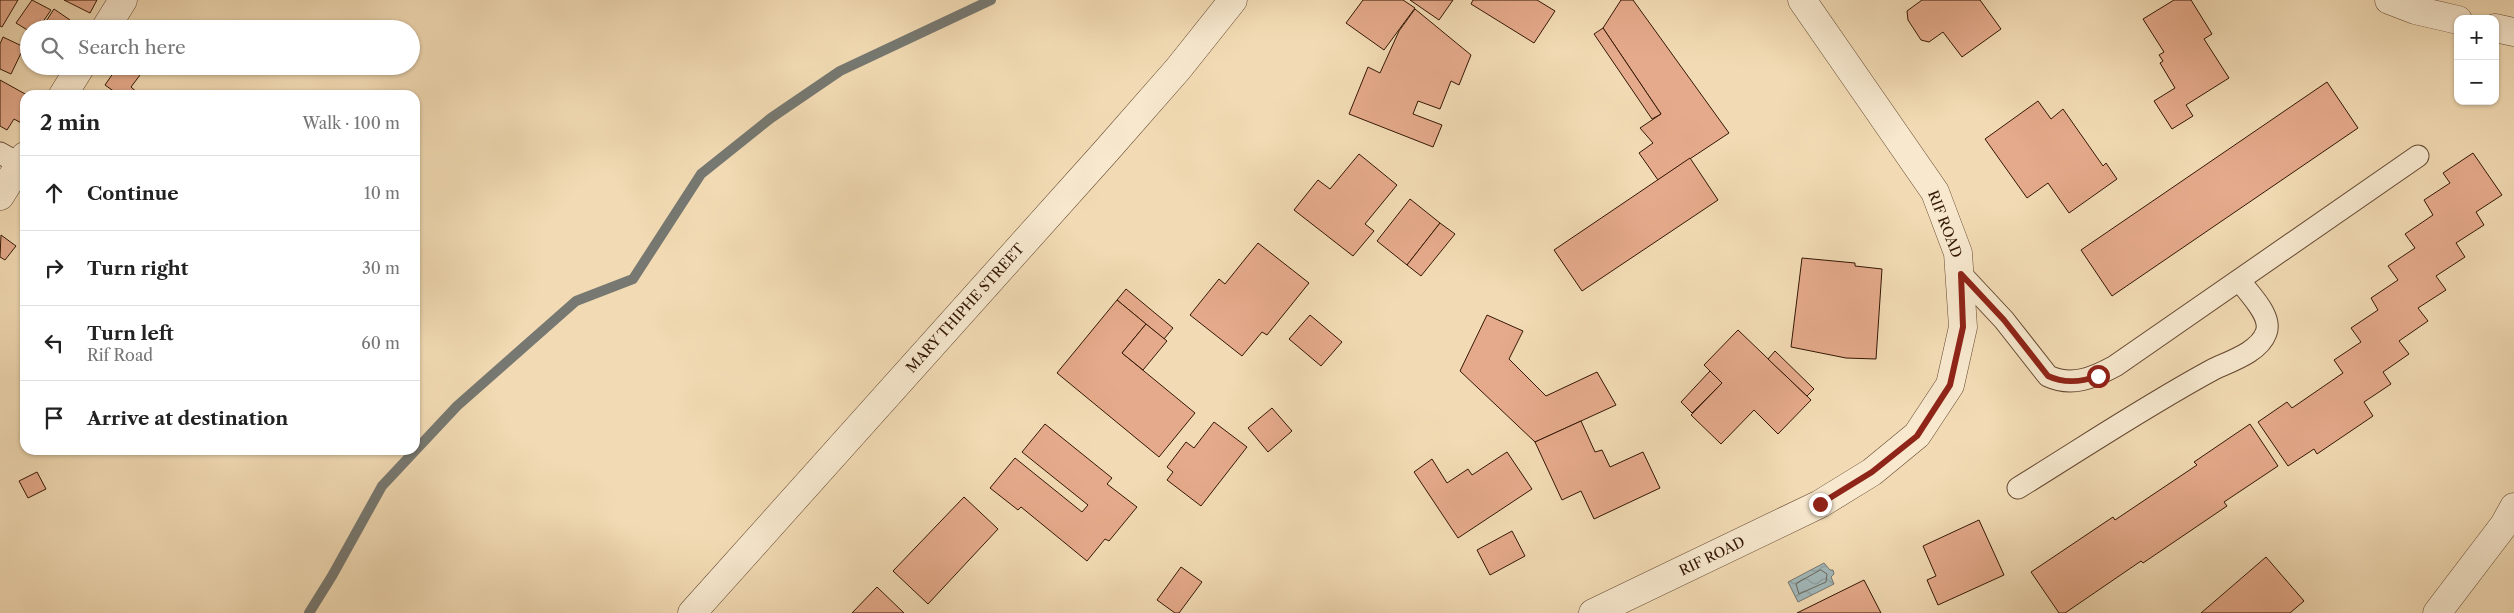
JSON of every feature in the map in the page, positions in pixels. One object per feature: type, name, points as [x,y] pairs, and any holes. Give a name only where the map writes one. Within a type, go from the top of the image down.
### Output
[{"type":"street","points":[[111,20],[123,0]]},
{"type":"street","name":"MARY THIPHE STREET","points":[[692,613],[1107,150],[1178,69],[1233,0]]},
{"type":"street","name":"RIF ROAD","points":[[1593,613],[1820,504],[1872,472],[1917,436],[1950,385],[1963,327],[1961,274],[1958,253],[1935,192],[1802,0]]},
{"type":"street","points":[[2389,0],[2415,10],[2454,19]]},
{"type":"street","points":[[2499,29],[2514,32]]},
{"type":"street","points":[[66,90],[75,75]]},
{"type":"street","points":[[0,196],[15,158]]},
{"type":"street","points":[[2437,613],[2504,525],[2514,507]]},
{"type":"lane","points":[[1961,274],[2004,320],[2048,376],[2055,380],[2081,382],[2115,366],[2418,156]]},
{"type":"lane","points":[[2018,488],[2182,386],[2259,346],[2266,334],[2268,325],[2265,316],[2240,281]]},
{"type":"water","points":[[1824,563],[1830,570],[1833,570],[1834,574],[1831,577],[1834,584],[1798,602],[1788,582]]},
{"type":"building","points":[[0,0],[18,0],[2,27],[0,26]]},
{"type":"building","points":[[32,0],[51,10],[44,20],[20,20],[20,25],[16,23]]},
{"type":"building","points":[[64,0],[97,0],[90,13]]},
{"type":"building","points":[[1363,0],[1403,0],[1415,8],[1384,50],[1346,23]]},
{"type":"building","points":[[1410,0],[1453,0],[1439,20]]},
{"type":"building","points":[[1473,0],[1537,0],[1555,11],[1534,43],[1471,4]]},
{"type":"building","points":[[1621,0],[1633,0],[1729,133],[1658,180],[1639,153],[1653,143],[1640,128],[1661,114],[1603,28]]},
{"type":"building","points":[[1922,0],[1980,0],[2001,29],[1962,57],[1943,32],[1929,42],[1921,40],[1908,20],[1907,11]]},
{"type":"building","points":[[2174,0],[2191,0],[2212,34],[2204,39],[2229,78],[2186,105],[2193,116],[2172,129],[2154,101],[2175,88],[2160,63],[2163,61],[2159,55],[2164,52],[2143,19]]},
{"type":"building","points":[[54,9],[70,20],[47,20]]},
{"type":"building","points":[[1415,9],[1471,55],[1459,85],[1451,81],[1440,109],[1418,101],[1413,114],[1442,125],[1433,147],[1349,114],[1368,67],[1380,73],[1399,31]]},
{"type":"building","points":[[1603,28],[1661,114],[1652,119],[1594,34]]},
{"type":"building","points":[[3,37],[20,45],[20,55],[11,74],[0,69],[0,44]]},
{"type":"building","points":[[112,75],[140,75],[131,87],[134,90],[112,90],[105,85]]},
{"type":"building","points":[[0,80],[20,91],[20,122],[14,119],[7,130],[0,126]]},
{"type":"building","points":[[2327,82],[2358,128],[2112,296],[2081,250]]},
{"type":"building","points":[[2038,101],[2051,119],[2063,109],[2103,166],[2106,163],[2117,179],[2069,213],[2048,183],[2027,198],[1985,139]]},
{"type":"building","points":[[2473,153],[2502,195],[2476,212],[2484,225],[2456,243],[2465,257],[2436,276],[2446,290],[2418,308],[2428,321],[2399,341],[2409,354],[2383,372],[2391,384],[2364,402],[2373,416],[2317,454],[2314,449],[2288,466],[2258,422],[2287,402],[2292,408],[2343,373],[2334,360],[2361,342],[2351,328],[2378,310],[2371,298],[2398,280],[2388,266],[2415,248],[2405,234],[2433,215],[2424,200],[2450,183],[2443,173]]},
{"type":"building","points":[[1359,154],[1397,185],[1365,224],[1374,231],[1353,256],[1294,210],[1318,180],[1330,189]]},
{"type":"building","points":[[1690,158],[1718,200],[1582,291],[1554,250]]},
{"type":"building","points":[[1410,199],[1440,223],[1407,265],[1377,241]]},
{"type":"building","points":[[1440,223],[1455,234],[1421,276],[1407,265]]},
{"type":"building","points":[[1,235],[16,246],[5,260],[0,257]]},
{"type":"building","points":[[1258,243],[1309,283],[1267,335],[1262,332],[1242,356],[1190,315],[1219,279],[1225,284]]},
{"type":"building","points":[[1802,258],[1855,263],[1855,266],[1882,269],[1876,359],[1846,358],[1791,347]]},
{"type":"building","points":[[1126,289],[1173,328],[1164,339],[1117,300]]},
{"type":"building","points":[[1117,300],[1146,324],[1122,353],[1195,413],[1159,457],[1057,373]]},
{"type":"building","points":[[1310,315],[1342,342],[1321,366],[1289,339]]},
{"type":"building","points":[[1487,315],[1523,331],[1509,359],[1546,396],[1597,372],[1616,405],[1535,442],[1460,371]]},
{"type":"building","points":[[1146,324],[1167,341],[1143,370],[1122,353]]},
{"type":"building","points":[[1738,330],[1811,400],[1778,434],[1754,410],[1721,444],[1691,415],[1722,383],[1704,365]]},
{"type":"building","points":[[1775,351],[1814,389],[1807,396],[1768,359]]},
{"type":"building","points":[[1710,371],[1722,383],[1692,413],[1681,402]]},
{"type":"building","points":[[1272,408],[1292,431],[1268,452],[1248,428]]},
{"type":"building","points":[[1581,421],[1595,452],[1602,450],[1610,467],[1643,452],[1660,488],[1594,519],[1581,491],[1562,500],[1535,442]]},
{"type":"building","points":[[1214,422],[1247,447],[1201,506],[1167,480],[1173,472],[1167,467],[1186,442],[1194,448]]},
{"type":"building","points":[[1045,424],[1112,478],[1107,484],[1137,507],[1109,541],[1105,539],[1087,561],[1021,507],[1018,510],[990,488],[1015,458],[1082,512],[1088,505],[1022,452]]},
{"type":"building","points":[[2250,424],[2278,466],[2224,502],[2227,506],[2143,563],[2141,561],[2065,613],[2059,613],[2031,572],[2113,517],[2115,520],[2197,465],[2194,462]]},
{"type":"building","points":[[1507,452],[1532,489],[1458,538],[1414,472],[1432,459],[1447,483],[1468,469],[1472,475]]},
{"type":"building","points":[[37,472],[46,489],[28,498],[19,481]]},
{"type":"building","points":[[964,497],[998,529],[928,604],[893,571]]},
{"type":"building","points":[[1979,520],[2004,575],[1938,605],[1927,580],[1936,576],[1923,546]]},
{"type":"building","points":[[1512,531],[1525,556],[1490,575],[1477,550]]},
{"type":"building","points":[[2266,557],[2304,601],[2290,613],[2201,613]]},
{"type":"building","points":[[1181,567],[1202,582],[1179,613],[1175,613],[1157,600]]},
{"type":"building","points":[[1864,580],[1881,613],[1797,613]]},
{"type":"building","points":[[877,587],[904,613],[852,613]]},
{"type":"waterway","points":[[420,445],[457,406],[576,301],[633,279],[701,174],[771,118],[840,71],[991,0]]},
{"type":"waterway","points":[[309,613],[332,576],[382,486],[411,455]]},
{"type":"route","points":[[1820,504],[1872,472],[1917,436],[1950,385],[1963,327],[1961,274],[2004,320],[2048,376],[2055,380],[2081,382],[2098,376]]}]
